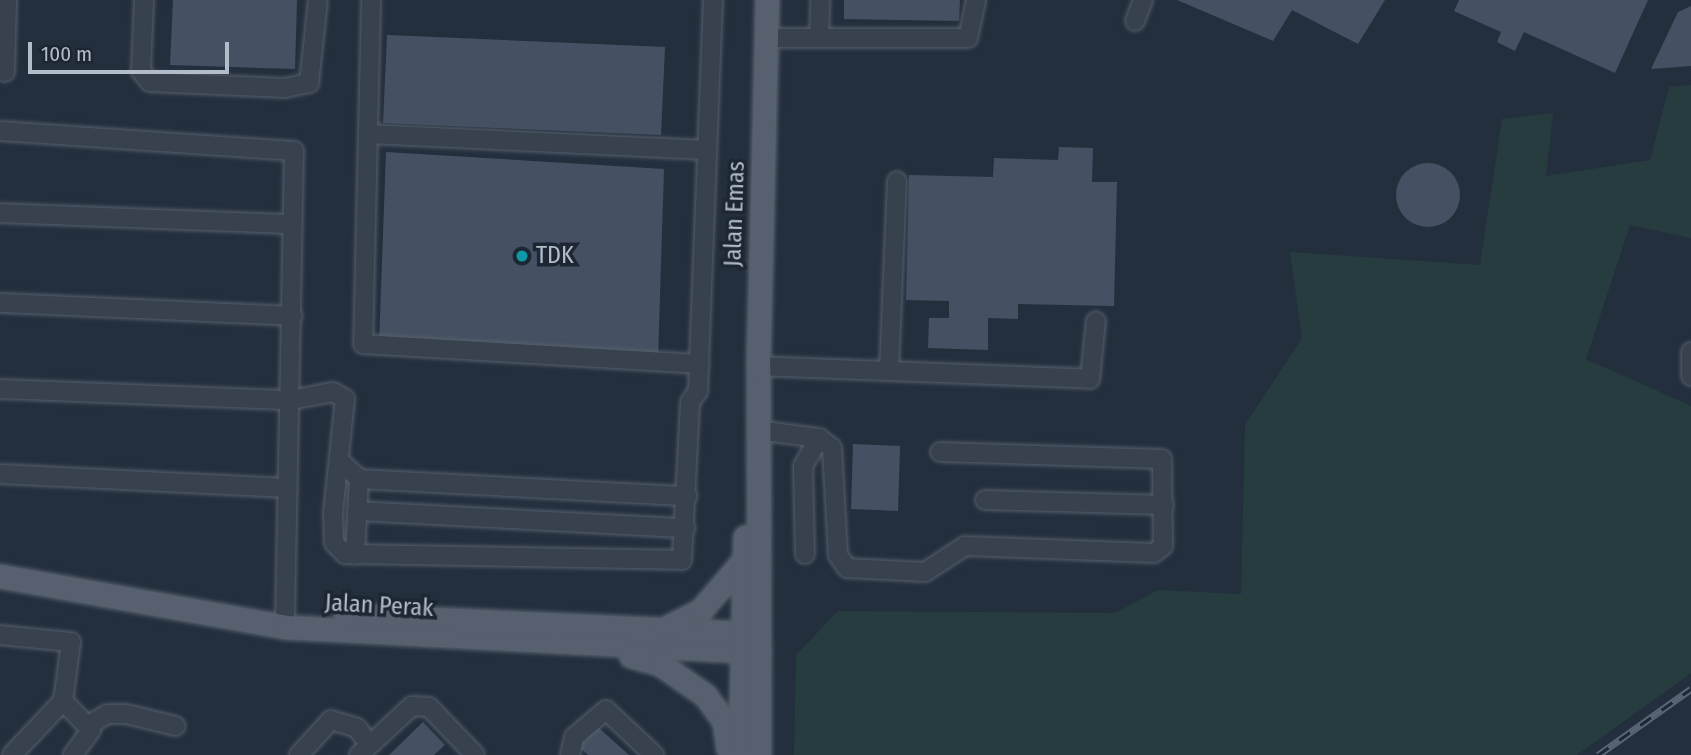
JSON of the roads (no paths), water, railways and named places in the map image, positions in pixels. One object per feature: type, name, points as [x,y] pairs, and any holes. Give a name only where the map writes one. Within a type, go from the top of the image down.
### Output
[{"type":"main road","name":"Jalan Emas","points":[[740,755],[749,643],[757,430],[767,0]]},
{"type":"main road","name":"Jalan Emas","points":[[757,430],[742,562],[759,755]]},
{"type":"main road","name":"Jalan Perak","points":[[0,559],[285,619],[663,629],[749,643]]},
{"type":"main road","points":[[663,629],[701,610],[742,562]]},
{"type":"main road","name":"Jalan Perak","points":[[0,576],[285,619],[595,645],[749,643]]},
{"type":"main road","points":[[595,645],[660,664],[705,695],[724,721],[728,755]]},
{"type":"street","points":[[5,72],[7,0]]},
{"type":"street","points":[[144,0],[141,71],[150,82],[285,88],[309,83],[318,0]]},
{"type":"street","points":[[371,0],[360,337],[366,347],[699,364]]},
{"type":"street","points":[[0,389],[291,401],[333,392],[345,399],[342,463],[335,474],[334,542],[355,555],[674,564],[684,551],[690,402],[698,391],[713,0]]},
{"type":"street","points":[[819,38],[820,0]]},
{"type":"street","points":[[766,38],[968,38],[976,0]]},
{"type":"street","points":[[1135,21],[1143,0]]},
{"type":"street","points":[[0,131],[291,146],[293,316],[285,619]]},
{"type":"street","points":[[368,134],[707,150]]},
{"type":"street","points":[[889,371],[897,181]]},
{"type":"street","points":[[0,213],[292,224]]},
{"type":"street","points":[[0,303],[293,316]]},
{"type":"street","points":[[758,366],[1090,379],[1096,321]]},
{"type":"street","points":[[1691,352],[1691,376]]},
{"type":"street","points":[[757,430],[819,438],[837,462],[838,555],[847,568],[925,572],[965,546],[1160,552],[1164,505],[1162,459],[940,452]]},
{"type":"street","points":[[805,554],[803,466],[819,438]]},
{"type":"street","points":[[342,463],[359,479],[688,496]]},
{"type":"street","points":[[0,474],[288,488]]},
{"type":"street","points":[[355,555],[359,479]]},
{"type":"street","points":[[985,500],[1164,505]]},
{"type":"street","points":[[357,511],[686,528]]},
{"type":"street","points":[[0,635],[71,642],[63,701],[12,755]]},
{"type":"street","points":[[63,701],[89,725]]},
{"type":"street","points":[[299,755],[331,720],[358,728],[364,750],[412,706],[429,707],[464,751]]},
{"type":"street","points":[[565,752],[606,710],[654,755]]},
{"type":"street","points":[[73,755],[89,725],[107,714],[126,714],[176,726]]},
{"type":"railway","points":[[1598,755],[1691,689]]},
{"type":"place","name":"TDK","points":[[522,256]]}]
